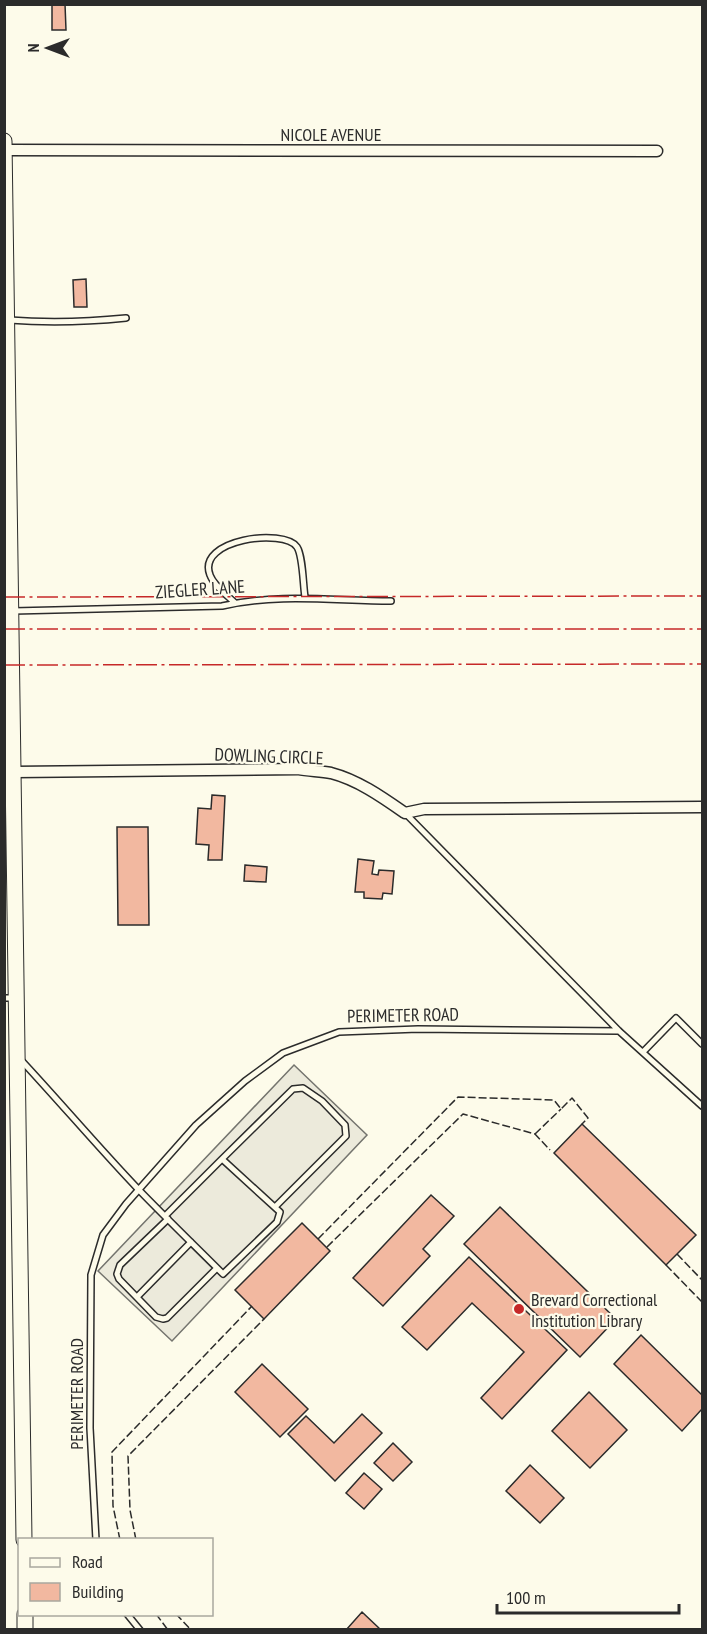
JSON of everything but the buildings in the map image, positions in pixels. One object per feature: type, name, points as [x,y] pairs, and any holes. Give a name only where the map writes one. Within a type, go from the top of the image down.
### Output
[{"type":"street","points":[[4,141],[11,998],[17,1056],[24,1538]]},
{"type":"street","name":"NICOLE AVENUE","points":[[5,150],[657,151]]},
{"type":"street","name":"DOWLING CIRCLE","points":[[9,772],[298,769],[330,773],[356,783],[383,797],[405,813]]},
{"type":"street","points":[[405,813],[424,809],[702,807]]},
{"type":"lane","points":[[7,320],[82,322],[126,318]]},
{"type":"lane","points":[[235,603],[210,577],[208,565],[212,555],[238,541],[270,538],[292,541],[298,548],[305,597]]},
{"type":"lane","name":"ZIEGLER LANE","points":[[9,600],[222,606],[305,597],[391,601]]},
{"type":"lane","points":[[405,813],[619,1031],[702,1106]]},
{"type":"lane","points":[[643,1052],[675,1018],[702,1044]]},
{"type":"lane","name":"PERIMETER ROAD","points":[[96,1538],[90,1428],[91,1275],[103,1234],[196,1125],[245,1081],[283,1053],[339,1032],[418,1029],[619,1031]]},
{"type":"lane","points":[[17,1056],[139,1190],[223,1274],[278,1222],[280,1212],[222,1159]]},
{"type":"lane","points":[[217,1268],[163,1319],[156,1317],[119,1279],[118,1270],[222,1159],[293,1089],[303,1088],[322,1101],[345,1125],[346,1136],[275,1207]]},
{"type":"lane","points":[[136,1297],[191,1242]]},
{"type":"lane","points":[[129,1616],[140,1629]]},
{"type":"shaded area","points":[[294,1065],[367,1135],[172,1341],[98,1271]]},
{"type":"fence","points":[[318,1239],[458,1097],[554,1100],[561,1109],[572,1098],[588,1118],[582,1124]]},
{"type":"fence","points":[[535,1134],[561,1109]]},
{"type":"fence","points":[[327,1247],[463,1114],[535,1134],[550,1150]]},
{"type":"fence","points":[[677,1254],[702,1280]]},
{"type":"fence","points":[[666,1265],[702,1302]]},
{"type":"fence","points":[[120,1538],[113,1506],[112,1452],[252,1306]]},
{"type":"fence","points":[[136,1538],[130,1510],[128,1456],[264,1319]]},
{"type":"fence","points":[[158,1616],[168,1630]]},
{"type":"fence","points":[[178,1616],[191,1630]]},
{"type":"power","points":[[4,597],[702,596]]},
{"type":"power","points":[[4,629],[702,629]]},
{"type":"power","points":[[4,665],[702,664]]},
{"type":"place","name":"Brevard Correctional Institution Library","points":[[519,1309]]}]
